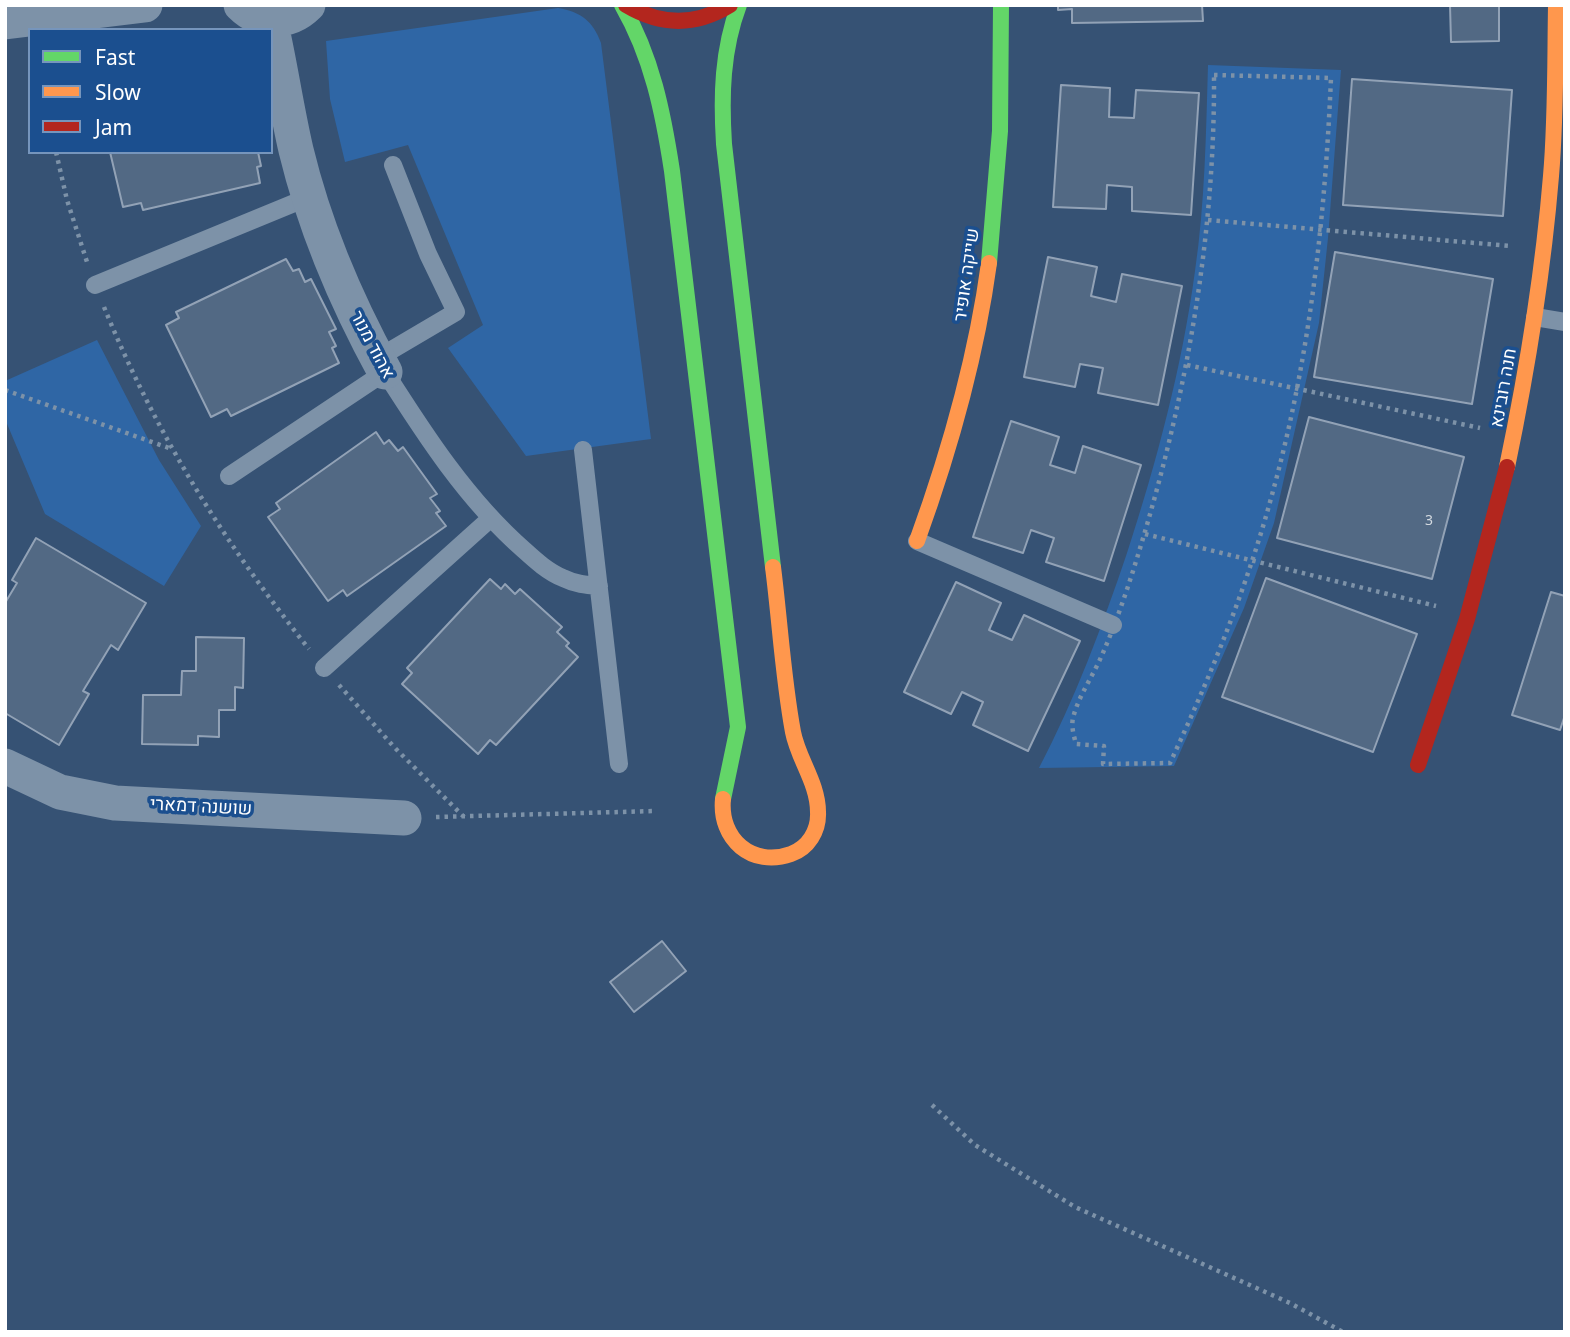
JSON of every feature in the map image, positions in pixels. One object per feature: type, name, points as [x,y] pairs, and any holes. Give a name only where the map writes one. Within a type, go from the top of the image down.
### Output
[{"type":"street","points":[[5,22],[145,5]]},
{"type":"street","points":[[250,11],[292,16],[308,5]]},
{"type":"street","points":[[624,5],[656,20],[684,22],[712,16],[730,5]]},
{"type":"street","points":[[624,5],[652,72],[665,124],[672,171],[738,727],[735,754],[724,792],[722,818],[730,837],[742,850],[759,857],[777,858],[794,853],[808,843],[817,827],[818,806],[793,733],[725,163],[723,79],[731,30],[739,5]]},
{"type":"street","name":"שייקה אופיר","points":[[917,541],[962,405],[988,277],[1000,156],[1001,5]]},
{"type":"street","name":"אהוד מנור","points":[[250,11],[256,28]]},
{"type":"street","name":"חנה רובינא","points":[[1418,765],[1449,682],[1470,615],[1498,513],[1515,436],[1544,249],[1551,173],[1559,14]]},
{"type":"street","name":"אהוד מנור","points":[[273,77],[291,128],[309,197],[344,292],[382,365]]},
{"type":"street","name":"שושנה דמארי","points":[[5,766],[48,787],[94,800],[404,818]]},
{"type":"lane","points":[[229,476],[456,312],[425,247],[393,164]]},
{"type":"lane","points":[[95,285],[309,197]]},
{"type":"lane","points":[[1535,317],[1565,322]]},
{"type":"lane","name":"אהוד מנור","points":[[382,365],[445,461],[491,518],[530,555],[560,577],[581,585],[599,586]]},
{"type":"lane","points":[[583,450],[619,764]]},
{"type":"lane","points":[[324,668],[491,518]]},
{"type":"lane","points":[[917,541],[1113,625]]},
{"type":"path","points":[[1214,75],[1331,78],[1321,229],[1308,331],[1273,492],[1252,561],[1212,670],[1170,763],[1103,764],[1104,746],[1076,744],[1072,732],[1073,719],[1113,625],[1170,445],[1187,365],[1208,220],[1214,75]]},
{"type":"path","points":[[56,154],[67,200],[95,285],[129,369],[170,449],[218,527],[271,602],[324,668],[394,747],[464,817]]},
{"type":"path","points":[[1208,220],[1544,249]]},
{"type":"path","points":[[1187,365],[1515,436]]},
{"type":"path","points":[[5,390],[170,449]]},
{"type":"path","points":[[1144,534],[1470,615]]},
{"type":"path","points":[[404,818],[656,811]]},
{"type":"path","points":[[933,1105],[975,1145],[1075,1207],[1290,1303],[1343,1332]]},
{"type":"shaded area","points":[[558,8],[573,12],[590,23],[601,43],[651,439],[526,456],[448,348],[483,325],[408,145],[345,162],[330,99],[326,41]]},
{"type":"shaded area","points":[[1208,65],[1341,70],[1319,323],[1274,523],[1244,608],[1174,766],[1039,768],[1076,689],[1108,608],[1138,518],[1167,414],[1190,307],[1201,220]]},
{"type":"shaded area","points":[[97,340],[159,460],[201,526],[164,586],[45,514],[5,419],[5,381]]},
{"type":"building","points":[[1058,5],[1202,5],[1203,21],[1072,23],[1072,9],[1058,10]]},
{"type":"building","points":[[1450,5],[1499,5],[1499,41],[1451,42]]},
{"type":"building","points":[[1352,79],[1512,90],[1503,216],[1343,205]]},
{"type":"building","points":[[1061,85],[1110,88],[1109,117],[1134,118],[1136,90],[1199,93],[1191,215],[1132,211],[1132,187],[1107,185],[1106,209],[1053,207]]},
{"type":"building","points":[[110,154],[258,154],[261,166],[257,167],[260,183],[143,210],[141,203],[123,207]]},
{"type":"building","points":[[1335,252],[1493,279],[1472,404],[1314,377]]},
{"type":"building","points":[[1048,257],[1097,267],[1091,296],[1116,302],[1122,274],[1182,286],[1158,405],[1098,393],[1103,368],[1080,364],[1075,387],[1024,377]]},
{"type":"building","points":[[286,259],[293,271],[299,269],[305,282],[311,279],[336,329],[329,332],[336,346],[332,348],[339,363],[231,416],[227,409],[211,417],[166,325],[179,318],[176,312]]},
{"type":"building","points":[[1309,417],[1464,457],[1432,579],[1277,538]]},
{"type":"building","points":[[1011,421],[1059,437],[1050,465],[1075,473],[1083,446],[1141,465],[1104,581],[1046,562],[1054,538],[1031,530],[1023,553],[973,537]]},
{"type":"building","points":[[376,432],[384,444],[389,440],[398,451],[403,447],[437,494],[430,498],[440,511],[436,513],[446,526],[347,596],[343,590],[328,601],[268,517],[280,509],[276,503]]},
{"type":"building","points":[[36,538],[146,603],[118,650],[111,645],[83,691],[89,694],[59,745],[5,713],[5,603],[17,583],[12,580]]},
{"type":"building","points":[[1266,578],[1417,634],[1373,752],[1222,697]]},
{"type":"building","points":[[490,579],[501,589],[505,584],[515,594],[520,589],[562,627],[557,632],[569,643],[566,646],[578,657],[496,745],[490,740],[478,754],[402,684],[412,673],[407,668]]},
{"type":"building","points":[[956,582],[1001,603],[989,630],[1012,640],[1024,615],[1080,641],[1028,751],[973,725],[983,702],[962,692],[951,714],[904,692]]},
{"type":"building","points":[[1551,592],[1565,596],[1565,715],[1560,730],[1512,715]]},
{"type":"building","points":[[196,637],[244,638],[243,688],[235,687],[235,710],[219,710],[219,737],[198,736],[198,745],[142,744],[143,695],[181,695],[182,671],[196,671]]},
{"type":"building","points":[[662,941],[686,971],[634,1012],[610,982]]},
{"type":"traffic: fast","points":[[622,5],[649,65],[665,127],[672,171],[738,727],[723,799]]},
{"type":"traffic: fast","points":[[739,5],[729,39],[724,73],[724,144],[773,567]]},
{"type":"traffic: fast","points":[[989,263],[1000,131],[1001,5]]},
{"type":"traffic: slow","points":[[1507,467],[1534,322],[1548,213],[1554,133],[1556,5]]},
{"type":"traffic: slow","points":[[917,541],[960,404],[977,334],[989,263]]},
{"type":"traffic: slow","points":[[723,799],[723,813],[732,838],[741,847],[763,857],[791,854],[803,848],[817,826],[815,791],[793,732],[773,567]]},
{"type":"traffic: jam","points":[[626,5],[652,17],[678,21],[704,17],[730,5]]},
{"type":"traffic: jam","points":[[1418,765],[1467,619],[1507,467]]}]
